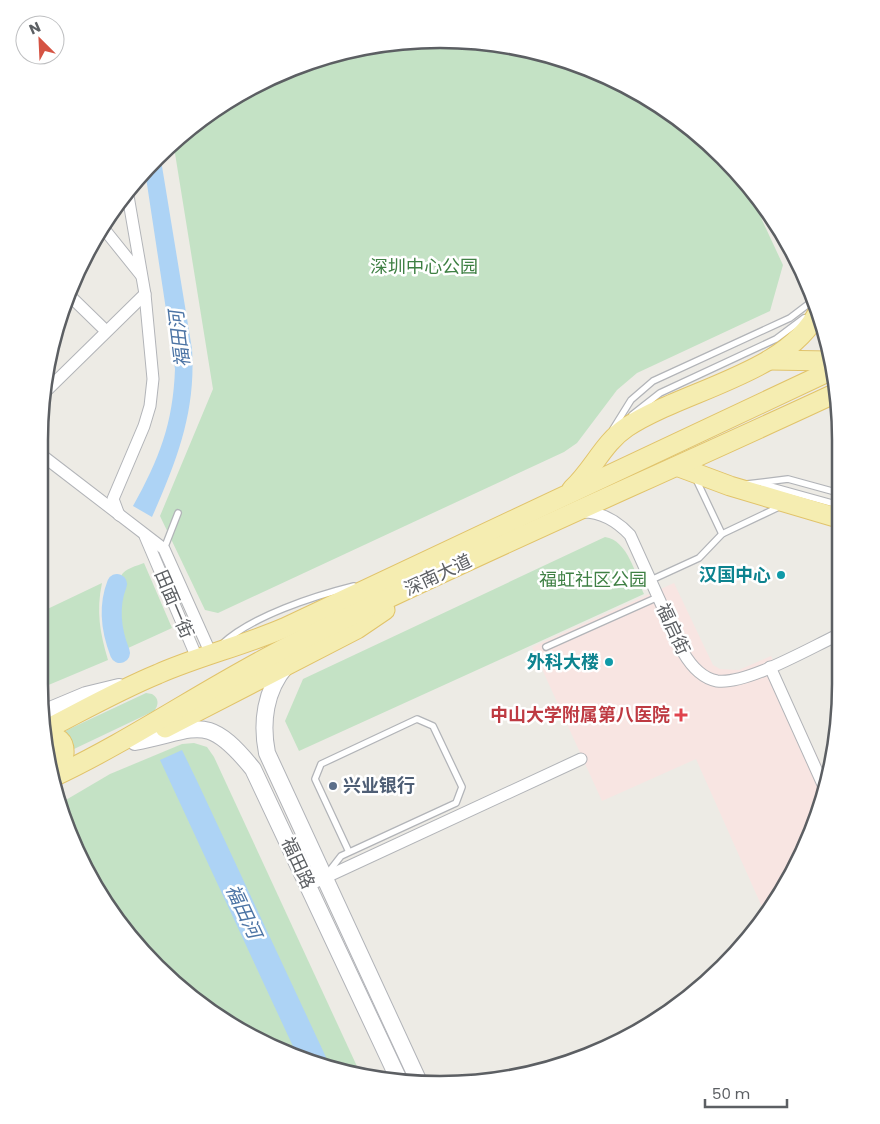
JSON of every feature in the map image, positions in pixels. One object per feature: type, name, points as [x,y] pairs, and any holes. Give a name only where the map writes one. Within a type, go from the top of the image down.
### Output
[{"type":"main road","points":[[566,505],[581,480],[609,442],[639,420],[768,360],[801,338],[813,319]]},
{"type":"main road","points":[[768,360],[824,361]]},
{"type":"main road","name":"深南大道","points":[[58,774],[283,649],[410,588],[566,505],[827,373]]},
{"type":"main road","name":"深南大道","points":[[50,727],[138,683],[204,656],[241,646],[383,580],[566,505],[686,469],[830,396]]},
{"type":"main road","points":[[686,469],[730,486],[832,516]]},
{"type":"main road","points":[[103,750],[135,742],[286,666],[374,618],[410,588]]},
{"type":"main road","name":"福田路","points":[[286,666],[272,685],[264,727],[264,742],[272,766],[416,1076]]},
{"type":"main road","points":[[48,711],[86,695],[138,683]]},
{"type":"main road","name":"福田路","points":[[135,742],[196,728],[213,731],[230,743],[253,769],[396,1074]]},
{"type":"main road","points":[[51,736],[61,740],[64,747],[64,754],[55,762]]},
{"type":"street","points":[[119,515],[114,499],[150,406],[153,379],[145,294],[129,201]]},
{"type":"street","points":[[107,233],[142,276]]},
{"type":"street","points":[[51,386],[145,294]]},
{"type":"street","points":[[73,300],[106,331]]},
{"type":"street","points":[[48,459],[164,549]]},
{"type":"street","name":"福启街","points":[[566,505],[600,514],[622,527],[633,541],[683,652],[689,662],[702,674],[716,680],[725,681],[744,677],[832,638]]},
{"type":"street","name":"田面一街","points":[[144,534],[204,656]]},
{"type":"street","name":"田面一街","points":[[164,549],[204,656]]},
{"type":"street","points":[[770,667],[821,778]]},
{"type":"street","points":[[309,885],[581,759]]},
{"type":"lane","points":[[609,442],[626,407],[643,388],[790,318],[808,304]]},
{"type":"lane","points":[[609,442],[634,413],[651,399],[776,339],[800,322],[810,310]]},
{"type":"lane","points":[[686,469],[722,534]]},
{"type":"lane","points":[[730,486],[788,479],[832,492]]},
{"type":"lane","points":[[759,483],[832,503]]},
{"type":"lane","points":[[651,580],[699,558],[722,534],[788,504]]},
{"type":"lane","points":[[164,549],[178,513]]},
{"type":"lane","points":[[546,647],[658,597]]},
{"type":"lane","points":[[48,705],[86,695]]},
{"type":"lane","points":[[324,878],[341,856],[456,803],[462,787],[433,726],[417,719],[321,764],[315,779],[349,852]]},
{"type":"shaded area","name":"中山大学附属第八医院","points":[[674,583],[713,665],[720,669],[739,670],[771,656],[823,769],[812,810],[803,834],[780,880],[762,907],[696,759],[602,801],[532,647]]},
{"type":"green space","name":"深圳中心公园","points":[[414,48],[466,48],[491,51],[517,55],[566,68],[614,88],[658,114],[718,162],[757,210],[783,265],[770,311],[637,373],[617,390],[577,443],[564,452],[218,613],[205,610],[160,516],[213,389],[175,151],[222,114],[266,88],[314,68],[363,55]]},
{"type":"green space","name":"福虹社区公园","points":[[605,537],[620,545],[625,552],[644,594],[299,751],[285,721],[303,679]]},
{"type":"green space","points":[[144,563],[172,628],[126,649],[118,613],[118,584],[125,571]]},
{"type":"green space","points":[[102,583],[99,603],[100,622],[108,660],[48,685],[48,609]]},
{"type":"green space","points":[[146,693],[152,694],[157,700],[157,706],[154,711],[74,749],[72,748],[64,733],[67,730]]},
{"type":"green space","points":[[194,743],[207,747],[214,757],[358,1068],[314,1056],[266,1036],[244,1024],[201,995],[162,962],[145,943],[114,902],[88,858],[65,800],[110,774],[182,744]]},
{"type":"water","points":[[161,163],[192,349],[192,372],[188,415],[183,435],[152,517],[133,506],[157,456],[168,424],[174,389],[175,369],[146,180]]},
{"type":"water","points":[[182,750],[327,1060],[294,1048],[160,760]]},
{"type":"waterway","name":"福田河","points":[[117,584],[112,601],[112,618],[114,636],[120,653]]},
{"type":"place","name":"汉国中心","points":[[781,575]]},
{"type":"place","name":"外科大楼","points":[[609,662]]},
{"type":"place","name":"中山大学附属第八医院","points":[[681,715]]},
{"type":"place","name":"兴业银行","points":[[333,786]]}]
